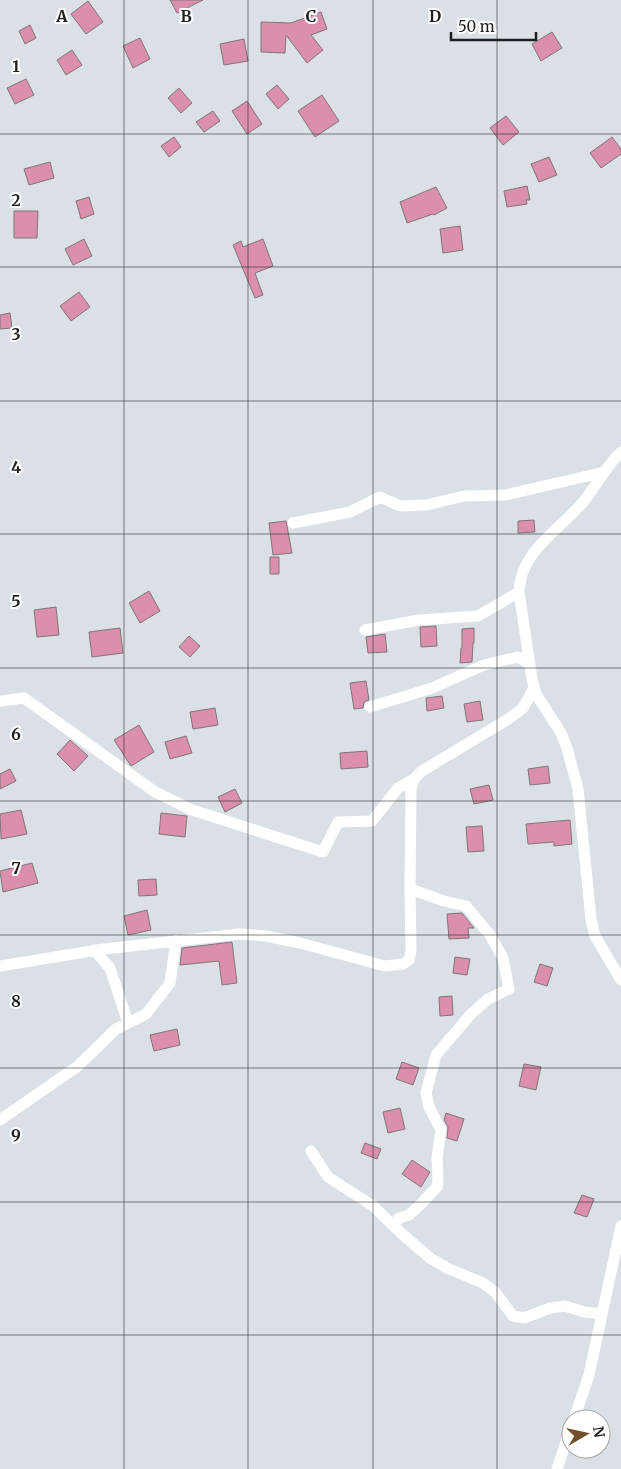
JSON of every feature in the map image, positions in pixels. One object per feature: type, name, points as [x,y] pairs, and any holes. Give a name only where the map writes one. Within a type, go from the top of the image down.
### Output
[{"type":"street","points":[[621,452],[585,500],[557,530],[542,542],[519,579],[519,592],[534,688],[561,733],[578,789],[591,919],[596,936],[621,980]]},
{"type":"street","points":[[293,523],[350,512],[380,497],[400,506],[426,506],[464,496],[505,495],[605,472]]},
{"type":"street","points":[[365,630],[419,620],[478,616],[519,592]]},
{"type":"street","points":[[370,707],[432,688],[484,665],[518,657],[530,664]]},
{"type":"street","points":[[0,701],[24,698],[155,792],[192,810],[323,852],[338,822],[372,821],[398,788],[414,779],[422,771],[510,718],[523,708],[534,688]]},
{"type":"street","points":[[0,966],[94,950],[240,934],[266,936],[330,950],[385,966],[402,964],[408,960],[411,950],[410,889],[412,789],[414,779]]},
{"type":"street","points":[[393,1225],[399,1218],[409,1214],[419,1206],[437,1187],[436,1157],[441,1130],[429,1107],[426,1093],[436,1055],[476,1009],[488,999],[509,989],[503,958],[490,935],[466,906],[444,901],[410,889]]},
{"type":"street","points":[[0,1120],[78,1066],[116,1029],[146,1014],[170,983],[176,940]]},
{"type":"street","points":[[94,950],[110,968],[128,1023]]},
{"type":"street","points":[[311,1151],[328,1177],[373,1206],[430,1258],[449,1269],[483,1283],[495,1292],[513,1316],[524,1318],[550,1308],[565,1306],[584,1312],[602,1314]]},
{"type":"street","points":[[577,1409],[589,1375],[621,1226]]},
{"type":"street","points":[[557,1469],[561,1457]]},
{"type":"building","points":[[170,0],[203,0],[177,13]]},
{"type":"building","points":[[88,1],[103,22],[86,34],[71,14]]},
{"type":"building","points":[[321,12],[327,29],[311,35],[323,50],[307,63],[286,35],[285,53],[261,52],[261,22],[291,23]]},
{"type":"building","points":[[30,25],[36,38],[25,44],[19,31]]},
{"type":"building","points":[[552,32],[562,48],[541,61],[532,44]]},
{"type":"building","points":[[140,38],[150,59],[133,68],[123,46]]},
{"type":"building","points":[[244,39],[248,61],[224,65],[220,44]]},
{"type":"building","points":[[72,50],[82,65],[66,75],[57,60]]},
{"type":"building","points":[[26,79],[34,95],[15,104],[7,88]]},
{"type":"building","points":[[277,85],[289,99],[278,109],[266,94]]},
{"type":"building","points":[[179,88],[192,103],[181,113],[168,98]]},
{"type":"building","points":[[322,95],[339,121],[315,137],[298,111]]},
{"type":"building","points":[[247,101],[262,124],[247,134],[232,111]]},
{"type":"building","points":[[213,111],[220,121],[204,132],[196,122]]},
{"type":"building","points":[[506,116],[519,132],[503,145],[490,128]]},
{"type":"building","points":[[174,137],[181,147],[169,157],[161,146]]},
{"type":"building","points":[[612,137],[621,149],[621,154],[601,168],[590,153]]},
{"type":"building","points":[[549,157],[557,175],[539,182],[531,164]]},
{"type":"building","points":[[50,162],[54,178],[29,185],[24,169]]},
{"type":"building","points":[[527,186],[530,200],[526,200],[527,204],[507,207],[504,191]]},
{"type":"building","points":[[436,187],[447,208],[434,215],[407,223],[400,202]]},
{"type":"building","points":[[89,197],[94,214],[81,219],[76,201]]},
{"type":"building","points":[[14,211],[38,211],[37,238],[14,238]]},
{"type":"building","points":[[460,226],[463,250],[443,253],[440,229]]},
{"type":"building","points":[[84,239],[92,256],[73,265],[65,249]]},
{"type":"building","points":[[263,239],[273,266],[255,273],[263,295],[255,298],[233,245],[241,241],[243,247]]},
{"type":"building","points":[[79,292],[90,307],[71,321],[60,306]]},
{"type":"building","points":[[10,313],[12,328],[0,329],[0,315]]},
{"type":"building","points":[[534,520],[535,532],[518,533],[518,521]]},
{"type":"building","points":[[286,521],[292,553],[273,555],[269,523]]},
{"type":"building","points":[[270,557],[279,557],[279,574],[270,574]]},
{"type":"building","points":[[149,591],[160,611],[140,623],[129,603]]},
{"type":"building","points":[[56,607],[59,635],[37,637],[34,610]]},
{"type":"building","points":[[436,626],[437,646],[421,647],[420,627]]},
{"type":"building","points":[[120,628],[123,653],[92,657],[89,632]]},
{"type":"building","points":[[474,628],[472,662],[460,663],[462,629]]},
{"type":"building","points":[[385,634],[387,652],[368,653],[366,637]]},
{"type":"building","points":[[189,636],[200,646],[190,657],[179,647]]},
{"type":"building","points":[[366,681],[369,700],[364,702],[363,708],[354,709],[350,683]]},
{"type":"building","points":[[442,696],[444,708],[427,711],[426,698]]},
{"type":"building","points":[[480,701],[483,720],[467,722],[464,704]]},
{"type":"building","points":[[215,708],[218,725],[193,729],[190,712]]},
{"type":"building","points":[[139,725],[154,752],[131,766],[114,740]]},
{"type":"building","points":[[186,736],[192,753],[170,759],[165,742]]},
{"type":"building","points":[[70,740],[88,756],[74,771],[57,754]]},
{"type":"building","points":[[367,751],[368,767],[341,769],[340,753]]},
{"type":"building","points":[[548,766],[550,783],[530,785],[528,769]]},
{"type":"building","points":[[10,769],[16,781],[0,789],[0,774]]},
{"type":"building","points":[[489,785],[493,800],[474,804],[470,789]]},
{"type":"building","points":[[235,789],[242,803],[225,812],[218,797]]},
{"type":"building","points":[[21,810],[27,834],[1,839],[0,814]]},
{"type":"building","points":[[161,813],[187,816],[185,837],[159,834]]},
{"type":"building","points":[[570,820],[572,844],[554,846],[554,842],[528,844],[526,824]]},
{"type":"building","points":[[482,826],[484,851],[468,852],[466,827]]},
{"type":"building","points":[[32,863],[38,883],[3,892],[0,871]]},
{"type":"building","points":[[156,879],[157,895],[139,896],[138,880]]},
{"type":"building","points":[[147,910],[151,930],[128,935],[124,916]]},
{"type":"building","points":[[462,913],[474,928],[468,928],[469,938],[449,939],[447,914]]},
{"type":"building","points":[[232,942],[237,983],[222,985],[219,961],[180,965],[182,948]]},
{"type":"building","points":[[455,957],[470,959],[467,975],[453,973]]},
{"type":"building","points":[[540,964],[553,968],[547,986],[534,982]]},
{"type":"building","points":[[452,996],[453,1015],[440,1016],[439,997]]},
{"type":"building","points":[[177,1029],[180,1045],[154,1051],[150,1035]]},
{"type":"building","points":[[402,1062],[419,1068],[413,1085],[396,1079]]},
{"type":"building","points":[[524,1064],[541,1067],[536,1090],[519,1086]]},
{"type":"building","points":[[400,1108],[405,1129],[388,1133],[383,1112]]},
{"type":"building","points":[[446,1113],[464,1119],[457,1141],[447,1138],[448,1127],[444,1120]]},
{"type":"building","points":[[365,1143],[381,1149],[377,1159],[361,1153]]},
{"type":"building","points":[[412,1160],[430,1172],[421,1187],[402,1174]]},
{"type":"building","points":[[582,1195],[594,1199],[587,1217],[574,1213]]}]
